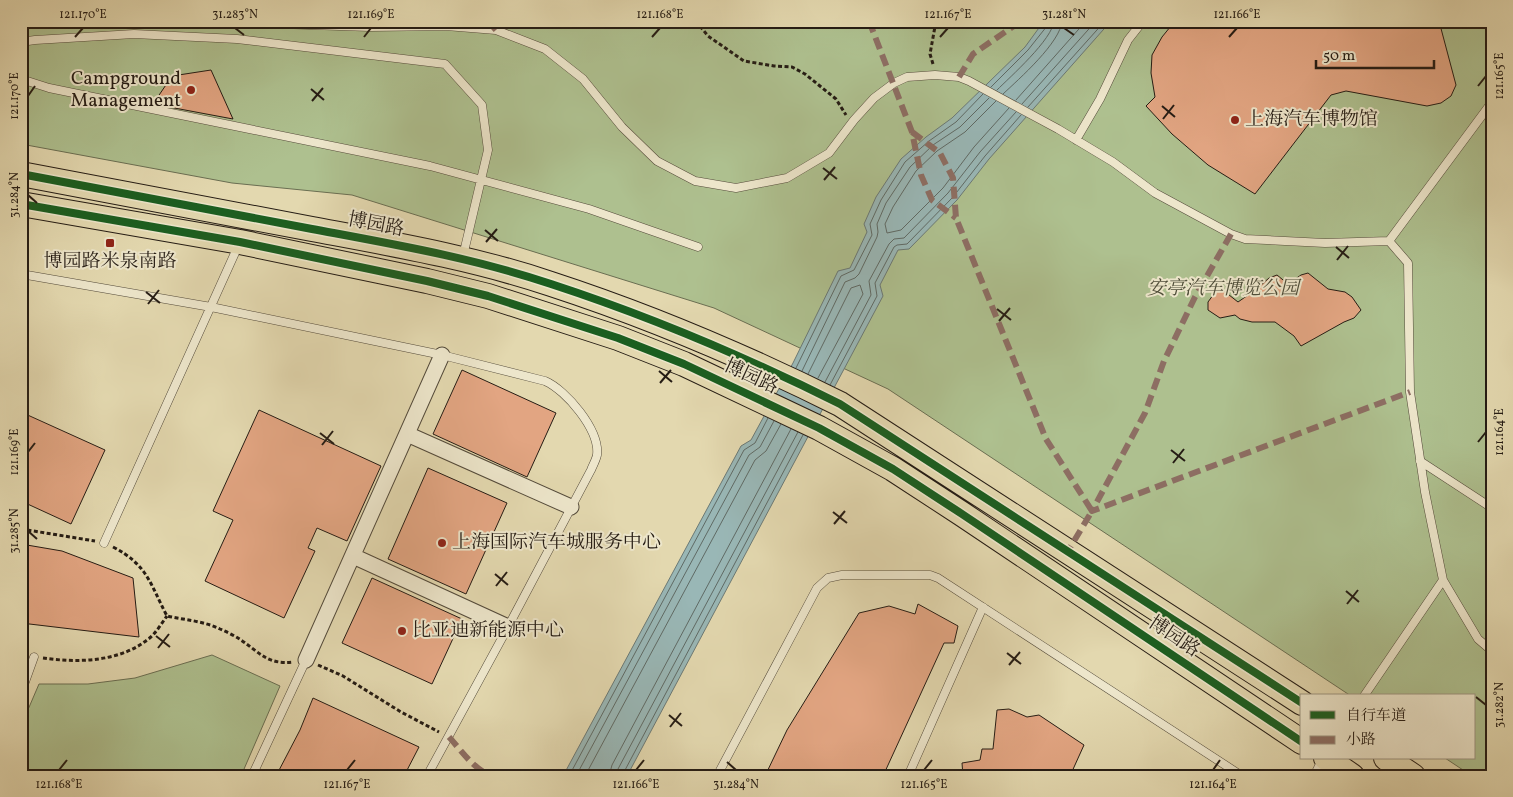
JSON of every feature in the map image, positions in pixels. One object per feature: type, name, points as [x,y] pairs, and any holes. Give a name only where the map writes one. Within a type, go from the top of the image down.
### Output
[{"type":"main road","name":"博园路","points":[[21,174],[394,245],[462,260],[550,284],[682,333],[777,372],[840,404],[1300,702]]},
{"type":"main road","name":"博园路","points":[[21,204],[240,242],[427,281],[488,296],[618,338],[684,364],[818,428],[893,469],[1300,741]]},
{"type":"main road","points":[[1327,760],[1352,776]]},
{"type":"main road","points":[[1389,760],[1413,776]]},
{"type":"street","points":[[306,660],[442,355]]},
{"type":"street","points":[[407,434],[571,506]]},
{"type":"street","points":[[353,556],[508,627]]},
{"type":"lane","points":[[264,21],[279,24],[370,27],[446,26],[496,30],[545,49],[583,79],[622,127],[656,161],[694,181],[736,188],[786,178],[830,153],[851,124],[874,98],[894,83],[907,77],[935,74],[959,77],[1058,128],[1113,162],[1155,193],[1196,216],[1245,239],[1325,243],[1389,241]]},
{"type":"lane","points":[[1076,140],[1100,100],[1128,40],[1143,21]]},
{"type":"lane","points":[[21,42],[134,34],[237,39],[444,64],[482,105],[488,150],[462,260]]},
{"type":"lane","points":[[21,79],[49,88],[430,166],[589,209],[698,247]]},
{"type":"lane","points":[[1389,241],[1492,102]]},
{"type":"lane","points":[[1389,241],[1408,263],[1410,392],[1420,461],[1443,580],[1478,639],[1492,651]]},
{"type":"lane","points":[[104,543],[240,242]]},
{"type":"lane","points":[[21,274],[211,308],[442,355],[544,381],[554,385],[563,393],[587,424],[595,439],[597,455],[592,470],[427,776]]},
{"type":"lane","points":[[1420,461],[1492,508]]},
{"type":"lane","points":[[717,776],[817,588],[828,578],[842,575],[930,575],[938,578],[1242,776]]},
{"type":"lane","points":[[1365,694],[1443,580]]},
{"type":"lane","points":[[908,776],[983,607]]},
{"type":"lane","points":[[21,693],[34,657]]},
{"type":"lane","points":[[252,776],[306,660]]},
{"type":"lane","points":[[1314,776],[1323,760]]},
{"type":"path","points":[[696,21],[708,36],[744,61],[792,68],[805,74],[836,99],[851,124]]},
{"type":"path","points":[[935,74],[930,54],[936,21]]},
{"type":"path","points":[[21,529],[104,543],[125,553],[140,566],[150,580],[167,616]]},
{"type":"path","points":[[34,657],[74,661],[119,655],[148,640],[167,616]]},
{"type":"path","points":[[167,616],[197,621],[219,628],[268,660],[283,663],[306,660],[343,676],[401,712],[449,738]]},
{"type":"green space","name":"安亭汽车博览公园","points":[[21,21],[1492,21],[1492,776],[1472,776],[1448,760],[1476,760],[1476,694],[1348,694],[888,389],[714,308],[352,195],[232,183],[21,144]]},
{"type":"green space","points":[[212,655],[280,686],[241,776],[36,776],[21,769],[21,726],[39,684],[88,684],[135,678]]},
{"type":"water","points":[[1044,21],[1111,21],[989,159],[957,200],[909,249],[898,250],[880,285],[883,296],[627,776],[563,776],[741,446],[751,440],[793,363],[838,271],[850,268],[867,232],[864,224],[876,197],[901,159],[952,118],[1025,47]]},
{"type":"building","name":"上海汽车博物馆","points":[[1175,21],[1439,21],[1456,85],[1451,96],[1441,103],[1427,106],[1346,91],[1331,95],[1255,194],[1208,165],[1172,134],[1146,106],[1155,97],[1151,73],[1152,55],[1162,37]]},
{"type":"building","name":"Campground Management","points":[[211,70],[233,119],[153,104],[172,76]]},
{"type":"building","points":[[1308,273],[1328,289],[1345,292],[1352,297],[1361,310],[1354,318],[1301,346],[1294,336],[1275,322],[1252,322],[1240,319],[1235,315],[1220,318],[1208,310],[1208,302],[1216,291],[1224,291],[1238,302],[1251,293],[1254,287],[1260,286],[1269,278],[1277,275],[1288,284],[1301,275]]},
{"type":"building","points":[[462,370],[556,413],[527,477],[433,434]]},
{"type":"building","points":[[259,410],[381,466],[347,541],[317,528],[308,548],[315,551],[284,618],[205,581],[233,520],[213,511]]},
{"type":"building","points":[[21,412],[105,450],[71,524],[21,501]]},
{"type":"building","name":"上海国际汽车城服务中心","points":[[428,468],[507,503],[466,594],[388,559]]},
{"type":"building","points":[[21,544],[62,551],[133,578],[139,637],[21,623]]},
{"type":"building","name":"比亚迪新能源中心","points":[[372,578],[462,619],[432,684],[342,643]]},
{"type":"building","points":[[918,604],[958,626],[954,643],[944,643],[883,776],[765,776],[787,730],[859,613],[889,606],[915,614]]},
{"type":"building","points":[[313,698],[419,747],[404,776],[276,776],[300,730]]},
{"type":"building","points":[[1009,709],[1027,717],[1039,715],[1084,745],[1070,776],[963,776],[962,763],[980,760],[982,749],[993,749],[997,710]]},
{"type":"marked path","points":[[411,21],[413,26]]},
{"type":"marked path","points":[[488,21],[496,30]]},
{"type":"marked path","points":[[869,21],[912,132],[921,175],[932,200],[956,218]]},
{"type":"marked path","points":[[959,77],[973,54],[1021,21]]},
{"type":"marked path","points":[[912,132],[940,153],[953,178],[956,218],[1046,439],[1092,511],[1068,551]]},
{"type":"marked path","points":[[1231,234],[1195,297],[1164,361],[1145,413],[1092,511],[1410,392]]},
{"type":"marked path","points":[[449,737],[476,766],[482,771],[495,776]]},
{"type":"marked path","points":[[538,776],[543,776]]},
{"type":"cycle path","points":[[21,174],[463,259],[588,296],[698,339],[770,370],[840,404],[1300,702]]},
{"type":"cycle path","points":[[21,204],[240,242],[427,281],[488,296],[618,338],[684,364],[819,428],[893,469],[1300,741]]},
{"type":"place","name":"Campground Management","points":[[191,90]]},
{"type":"place","name":"上海汽车博物馆","points":[[1235,120]]},
{"type":"place","name":"博园路米泉南路","points":[[110,243]]},
{"type":"place","name":"上海国际汽车城服务中心","points":[[442,543]]},
{"type":"place","name":"比亚迪新能源中心","points":[[402,631]]}]
